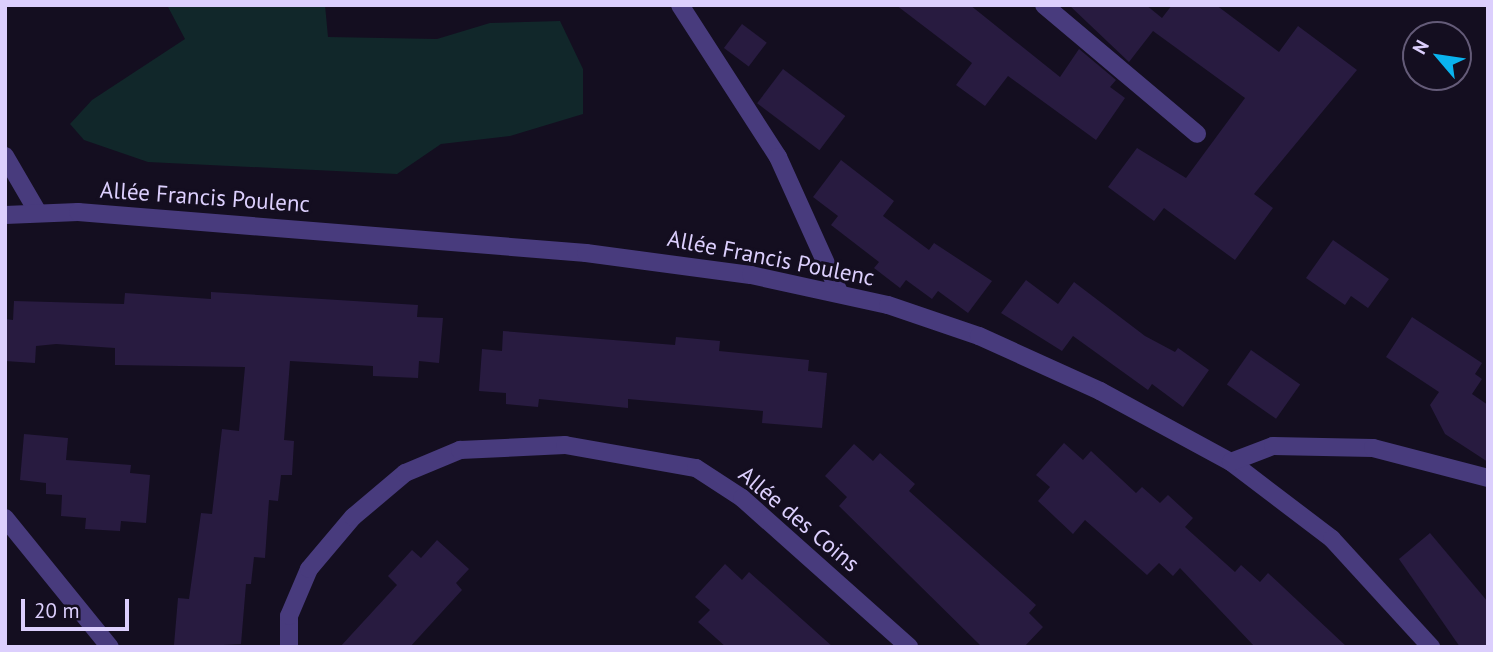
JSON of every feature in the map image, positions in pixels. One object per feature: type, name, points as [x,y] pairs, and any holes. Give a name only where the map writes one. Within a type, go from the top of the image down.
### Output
[{"type":"street","points":[[680,5],[778,157],[839,292]]},
{"type":"street","points":[[1044,5],[1197,134]]},
{"type":"street","points":[[5,156],[37,211]]},
{"type":"street","name":"Allée Francis Poulenc","points":[[5,215],[37,211],[586,253],[839,292],[979,336],[1180,431],[1231,462],[1332,539],[1431,647]]},
{"type":"street","name":"Allée des Coins","points":[[289,647],[289,616],[309,569],[353,517],[405,472],[460,450],[565,445],[696,468],[742,498],[909,647]]},
{"type":"street","points":[[1231,462],[1273,446],[1373,448],[1488,478]]},
{"type":"street","points":[[5,518],[110,647]]},
{"type":"green space","points":[[167,5],[325,5],[328,37],[437,39],[490,23],[560,21],[583,69],[583,114],[510,136],[441,144],[397,174],[148,162],[84,140],[70,124],[92,100],[185,39]]},
{"type":"building","points":[[896,5],[970,5],[1060,77],[1079,49],[1116,80],[1110,87],[1125,98],[1096,140],[1008,76],[985,106],[956,85],[972,63]]},
{"type":"building","points":[[1069,5],[1146,5],[1162,18],[1172,5],[1216,5],[1279,52],[1298,26],[1357,70],[1254,194],[1273,208],[1235,260],[1164,208],[1154,221],[1108,187],[1137,148],[1186,178],[1245,98],[1153,31],[1129,62]]},
{"type":"building","points":[[742,24],[767,43],[749,67],[724,48]]},
{"type":"building","points":[[783,69],[845,116],[819,150],[757,103]]},
{"type":"building","points":[[841,160],[894,201],[883,216],[929,250],[934,243],[992,281],[968,313],[938,291],[932,299],[906,280],[900,288],[874,268],[879,262],[831,225],[838,216],[813,197]]},
{"type":"building","points":[[1333,240],[1389,279],[1368,308],[1351,296],[1345,305],[1306,278]]},
{"type":"building","points":[[1026,280],[1058,304],[1074,282],[1145,336],[1175,352],[1178,348],[1209,370],[1183,407],[1152,384],[1148,390],[1073,336],[1062,351],[1001,313]]},
{"type":"building","points":[[211,292],[418,305],[417,317],[443,318],[439,363],[419,361],[418,378],[373,376],[373,366],[290,361],[284,440],[294,441],[292,475],[281,475],[278,501],[269,500],[265,558],[254,557],[251,584],[246,584],[241,644],[187,647],[174,645],[178,598],[189,599],[201,513],[212,514],[222,429],[239,431],[245,367],[115,365],[115,348],[56,344],[36,346],[35,363],[5,361],[5,319],[13,320],[14,301],[124,304],[125,293],[211,299]]},
{"type":"building","points":[[1412,317],[1482,363],[1475,374],[1482,379],[1472,394],[1488,405],[1488,462],[1445,434],[1430,405],[1439,392],[1386,357]]},
{"type":"building","points":[[503,331],[675,345],[676,337],[720,341],[719,351],[809,360],[808,371],[827,373],[822,428],[762,423],[763,411],[628,399],[628,408],[539,399],[538,407],[506,404],[506,393],[479,391],[482,349],[502,351]]},
{"type":"building","points":[[1251,350],[1300,384],[1276,419],[1227,384]]},
{"type":"building","points":[[24,434],[68,438],[66,460],[131,465],[130,473],[150,475],[146,523],[121,521],[120,531],[85,529],[86,518],[61,516],[62,495],[46,494],[46,483],[20,480]]},
{"type":"building","points":[[1064,443],[1083,460],[1091,451],[1136,493],[1142,487],[1160,503],[1168,495],[1193,518],[1185,527],[1235,572],[1241,565],[1260,582],[1268,573],[1347,647],[1255,647],[1180,568],[1173,576],[1159,563],[1147,575],[1085,520],[1073,534],[1038,501],[1050,487],[1036,475]]},
{"type":"building","points":[[854,444],[873,461],[880,453],[915,484],[909,491],[1036,605],[1029,613],[1043,627],[1024,647],[982,647],[839,506],[847,497],[825,476]]},
{"type":"building","points":[[1430,533],[1488,602],[1488,647],[1460,647],[1399,559]]},
{"type":"building","points":[[437,540],[469,569],[456,583],[462,590],[410,647],[340,647],[397,585],[388,576],[412,550],[421,558]]},
{"type":"building","points":[[725,564],[742,580],[749,572],[833,647],[726,647],[698,622],[710,610],[695,597]]}]
